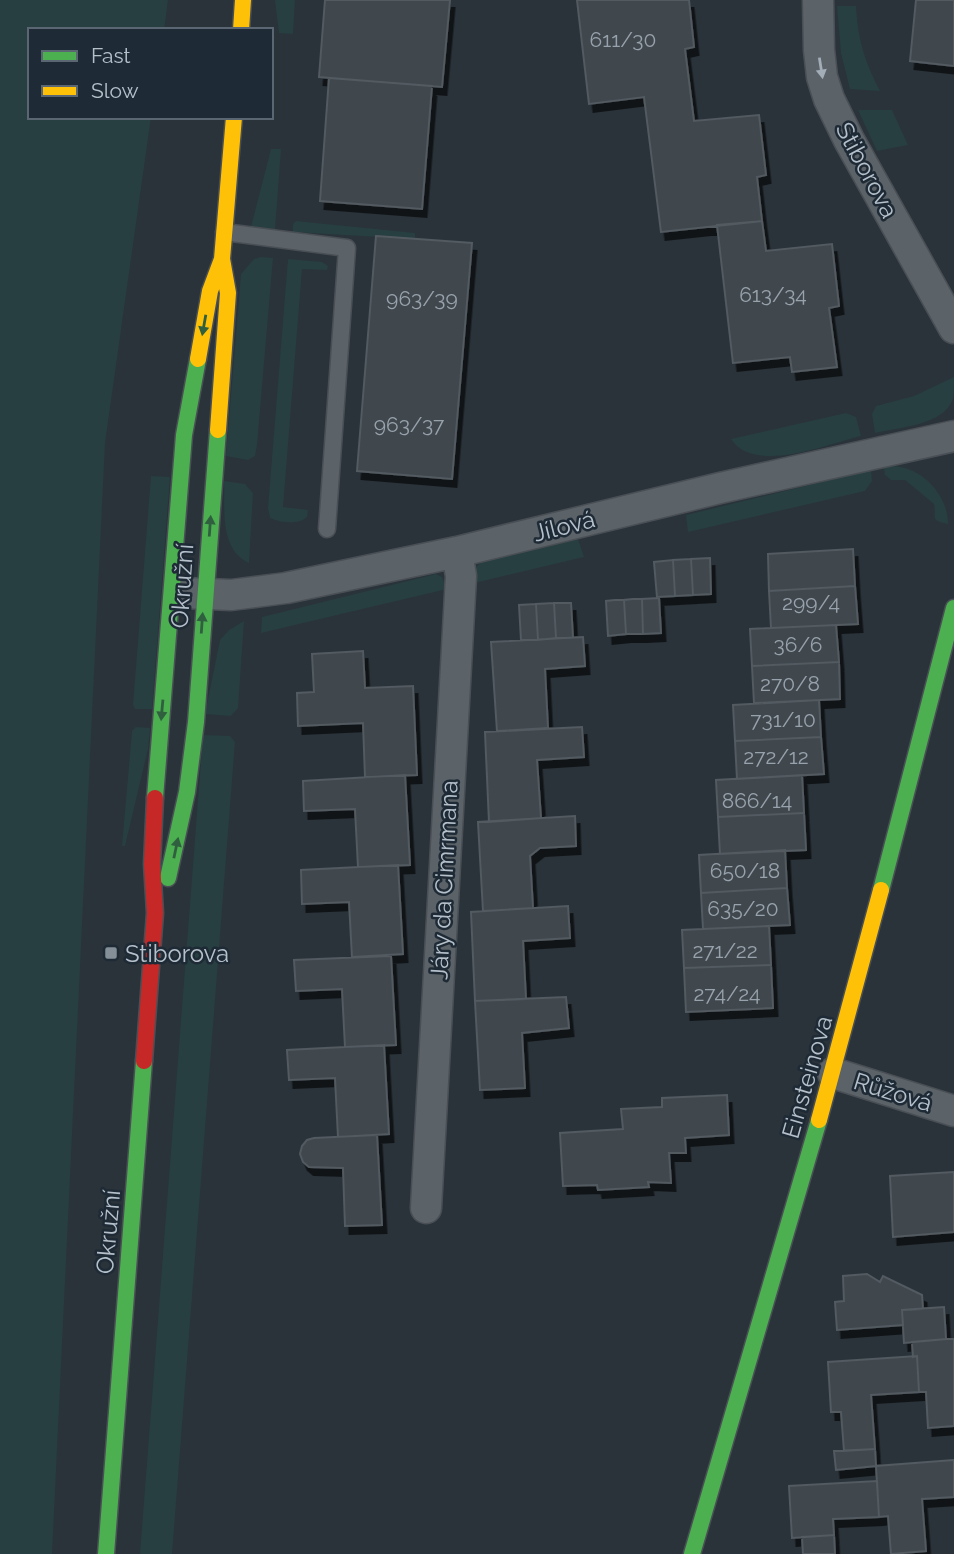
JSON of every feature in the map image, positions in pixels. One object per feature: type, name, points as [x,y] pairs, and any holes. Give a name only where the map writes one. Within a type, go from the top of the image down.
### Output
[{"type":"street","points":[[241,28],[243,0]]},
{"type":"street","name":"Stiborova","points":[[818,0],[819,50],[822,77],[829,99],[954,328]]},
{"type":"street","name":"Okružní","points":[[155,913],[173,859],[187,792],[195,722],[228,293],[222,259],[234,119]]},
{"type":"street","name":"Okružní","points":[[106,1554],[155,913],[153,824],[184,435],[210,291],[222,259]]},
{"type":"street","name":"Jílová","points":[[171,593],[254,593],[278,590],[457,552],[709,491],[954,436]]},
{"type":"street","name":"Járy da Cimrmana","points":[[426,1208],[461,576],[457,552]]},
{"type":"street","name":"Einsteinova","points":[[692,1554],[833,1073],[954,608]]},
{"type":"street","name":"Růžová","points":[[833,1073],[954,1111]]},
{"type":"lane","points":[[224,232],[347,248],[327,529]]},
{"type":"green space","points":[[0,0],[168,0],[164,28],[28,28],[28,119],[151,119],[105,443],[52,1554],[0,1554]]},
{"type":"green space","points":[[275,0],[295,0],[293,34],[279,33]]},
{"type":"green space","points":[[837,6],[856,6],[863,50],[880,91],[850,89],[841,53]]},
{"type":"green space","points":[[858,110],[892,110],[908,145],[877,151]]},
{"type":"green space","points":[[271,149],[281,149],[275,230],[251,227]]},
{"type":"green space","points":[[296,221],[415,233],[415,239],[293,232],[293,224]]},
{"type":"green space","points":[[273,258],[257,445],[255,456],[248,460],[226,456],[241,274],[254,259]]},
{"type":"green space","points":[[288,259],[322,262],[328,266],[327,270],[302,269],[283,507],[308,510],[307,517],[303,520],[289,522],[270,518],[268,508]]},
{"type":"green space","points":[[954,377],[953,399],[940,415],[919,424],[875,433],[872,414],[876,406],[914,396]]},
{"type":"green space","points":[[846,413],[856,417],[861,436],[811,450],[774,456],[756,455],[742,450],[731,439]]},
{"type":"green space","points":[[891,466],[913,471],[931,484],[943,502],[948,524],[936,520],[934,504],[905,480],[891,480],[885,475],[884,468]]},
{"type":"green space","points":[[871,470],[872,481],[865,491],[688,532],[686,515]]},
{"type":"green space","points":[[151,476],[170,477],[152,709],[135,709],[133,705]]},
{"type":"green space","points":[[224,481],[245,484],[253,493],[249,563],[239,557],[228,538],[224,516]]},
{"type":"green space","points":[[578,539],[584,557],[470,584],[477,566],[482,562]]},
{"type":"green space","points":[[436,574],[442,577],[447,589],[261,633],[262,617]]},
{"type":"green space","points":[[244,621],[238,708],[231,716],[205,714],[220,640],[229,630]]},
{"type":"green space","points":[[136,727],[150,728],[148,749],[125,846],[122,846],[132,731]]},
{"type":"green space","points":[[203,735],[230,736],[235,742],[172,1554],[140,1554]]},
{"type":"building","points":[[325,0],[450,0],[442,87],[319,77]]},
{"type":"building","points":[[577,0],[689,0],[694,47],[685,49],[694,121],[759,115],[766,175],[757,177],[762,221],[661,232],[644,97],[589,104]]},
{"type":"building","points":[[916,0],[954,0],[954,66],[910,61]]},
{"type":"building","points":[[329,78],[432,86],[422,209],[320,201]]},
{"type":"building","points":[[762,221],[766,251],[832,244],[839,306],[829,308],[837,367],[792,372],[790,357],[733,363],[717,225]]},
{"type":"building","points":[[376,236],[472,243],[452,479],[357,471]]},
{"type":"building","points":[[853,549],[855,586],[769,591],[768,554]]},
{"type":"building","points":[[710,558],[711,594],[693,595],[691,559]]},
{"type":"building","points":[[691,559],[693,595],[675,596],[673,560]]},
{"type":"building","points":[[673,560],[675,596],[657,597],[654,562]]},
{"type":"building","points":[[855,586],[858,624],[771,628],[769,591]]},
{"type":"building","points":[[659,598],[661,633],[643,634],[642,599]]},
{"type":"building","points":[[642,599],[643,634],[626,634],[624,600]]},
{"type":"building","points":[[624,600],[626,634],[608,636],[606,601]]},
{"type":"building","points":[[554,603],[556,638],[538,640],[536,604]]},
{"type":"building","points":[[554,603],[571,603],[573,638],[556,638]]},
{"type":"building","points":[[536,604],[538,640],[521,640],[519,605]]},
{"type":"building","points":[[836,625],[839,662],[752,666],[750,629]]},
{"type":"building","points":[[583,637],[585,666],[545,669],[548,728],[497,731],[491,642]]},
{"type":"building","points":[[363,651],[365,688],[413,686],[417,775],[365,777],[363,723],[298,726],[297,693],[314,692],[312,654]]},
{"type":"building","points":[[839,662],[840,699],[754,703],[752,666]]},
{"type":"building","points":[[819,700],[821,737],[735,741],[733,705]]},
{"type":"building","points":[[582,727],[584,757],[537,760],[541,818],[489,822],[485,732]]},
{"type":"building","points":[[821,737],[824,774],[737,779],[735,741]]},
{"type":"building","points":[[405,775],[410,865],[358,867],[355,809],[304,811],[303,781]]},
{"type":"building","points":[[802,775],[804,813],[718,817],[716,780]]},
{"type":"building","points":[[804,813],[806,850],[720,854],[718,817]]},
{"type":"building","points":[[575,816],[576,846],[540,848],[530,856],[533,908],[483,911],[478,822]]},
{"type":"building","points":[[785,850],[787,888],[701,893],[699,855]]},
{"type":"building","points":[[398,865],[403,954],[352,957],[349,902],[302,904],[301,870]]},
{"type":"building","points":[[787,888],[790,925],[703,929],[701,893]]},
{"type":"building","points":[[568,906],[570,938],[523,941],[526,999],[475,1001],[471,912]]},
{"type":"building","points":[[769,926],[771,965],[684,968],[682,930]]},
{"type":"building","points":[[391,956],[396,1045],[345,1047],[342,989],[296,991],[294,960]]},
{"type":"building","points":[[771,965],[773,1008],[686,1012],[684,968]]},
{"type":"building","points":[[566,997],[569,1028],[522,1033],[525,1088],[480,1090],[475,1001]]},
{"type":"building","points":[[384,1045],[389,1134],[338,1137],[335,1078],[289,1080],[287,1050]]},
{"type":"building","points":[[727,1095],[729,1135],[685,1138],[686,1153],[669,1153],[671,1183],[648,1182],[649,1187],[598,1190],[597,1185],[563,1186],[560,1133],[623,1129],[621,1109],[662,1107],[662,1098]]},
{"type":"building","points":[[377,1135],[382,1225],[345,1226],[343,1168],[309,1167],[300,1154],[302,1146],[307,1140],[314,1138]]},
{"type":"building","points":[[954,1172],[954,1232],[893,1237],[890,1176]]},
{"type":"building","points":[[867,1274],[880,1282],[883,1276],[922,1295],[923,1309],[902,1310],[903,1325],[837,1330],[835,1302],[844,1301],[843,1276]]},
{"type":"building","points":[[944,1307],[946,1339],[904,1343],[902,1310]]},
{"type":"building","points":[[954,1339],[954,1426],[928,1428],[926,1392],[919,1392],[917,1356],[913,1357],[912,1342]]},
{"type":"building","points":[[917,1356],[919,1392],[871,1395],[875,1449],[844,1451],[841,1412],[831,1412],[828,1362]]},
{"type":"building","points":[[875,1449],[876,1466],[836,1470],[834,1451]]},
{"type":"building","points":[[954,1460],[954,1497],[922,1499],[926,1551],[891,1554],[888,1516],[879,1517],[876,1466]]},
{"type":"building","points":[[877,1481],[879,1517],[833,1519],[834,1535],[792,1538],[789,1486]]},
{"type":"building","points":[[834,1535],[835,1554],[803,1554],[802,1537]]},
{"type":"traffic: fast","points":[[155,798],[184,435],[198,359]]},
{"type":"traffic: fast","points":[[168,878],[187,792],[196,722],[218,430]]},
{"type":"traffic: fast","points":[[881,890],[954,608]]},
{"type":"traffic: fast","points":[[106,1554],[144,1061]]},
{"type":"traffic: fast","points":[[692,1554],[819,1120]]},
{"type":"traffic: slow","points":[[241,28],[243,0]]},
{"type":"traffic: slow","points":[[218,430],[228,293],[222,259],[234,119]]},
{"type":"traffic: slow","points":[[198,359],[210,291],[222,259]]},
{"type":"traffic: slow","points":[[819,1120],[881,890]]},
{"type":"traffic: jam","points":[[144,1061],[155,913],[152,864],[155,798]]},
{"type":"place","name":"Stiborova","points":[[111,953]]}]
